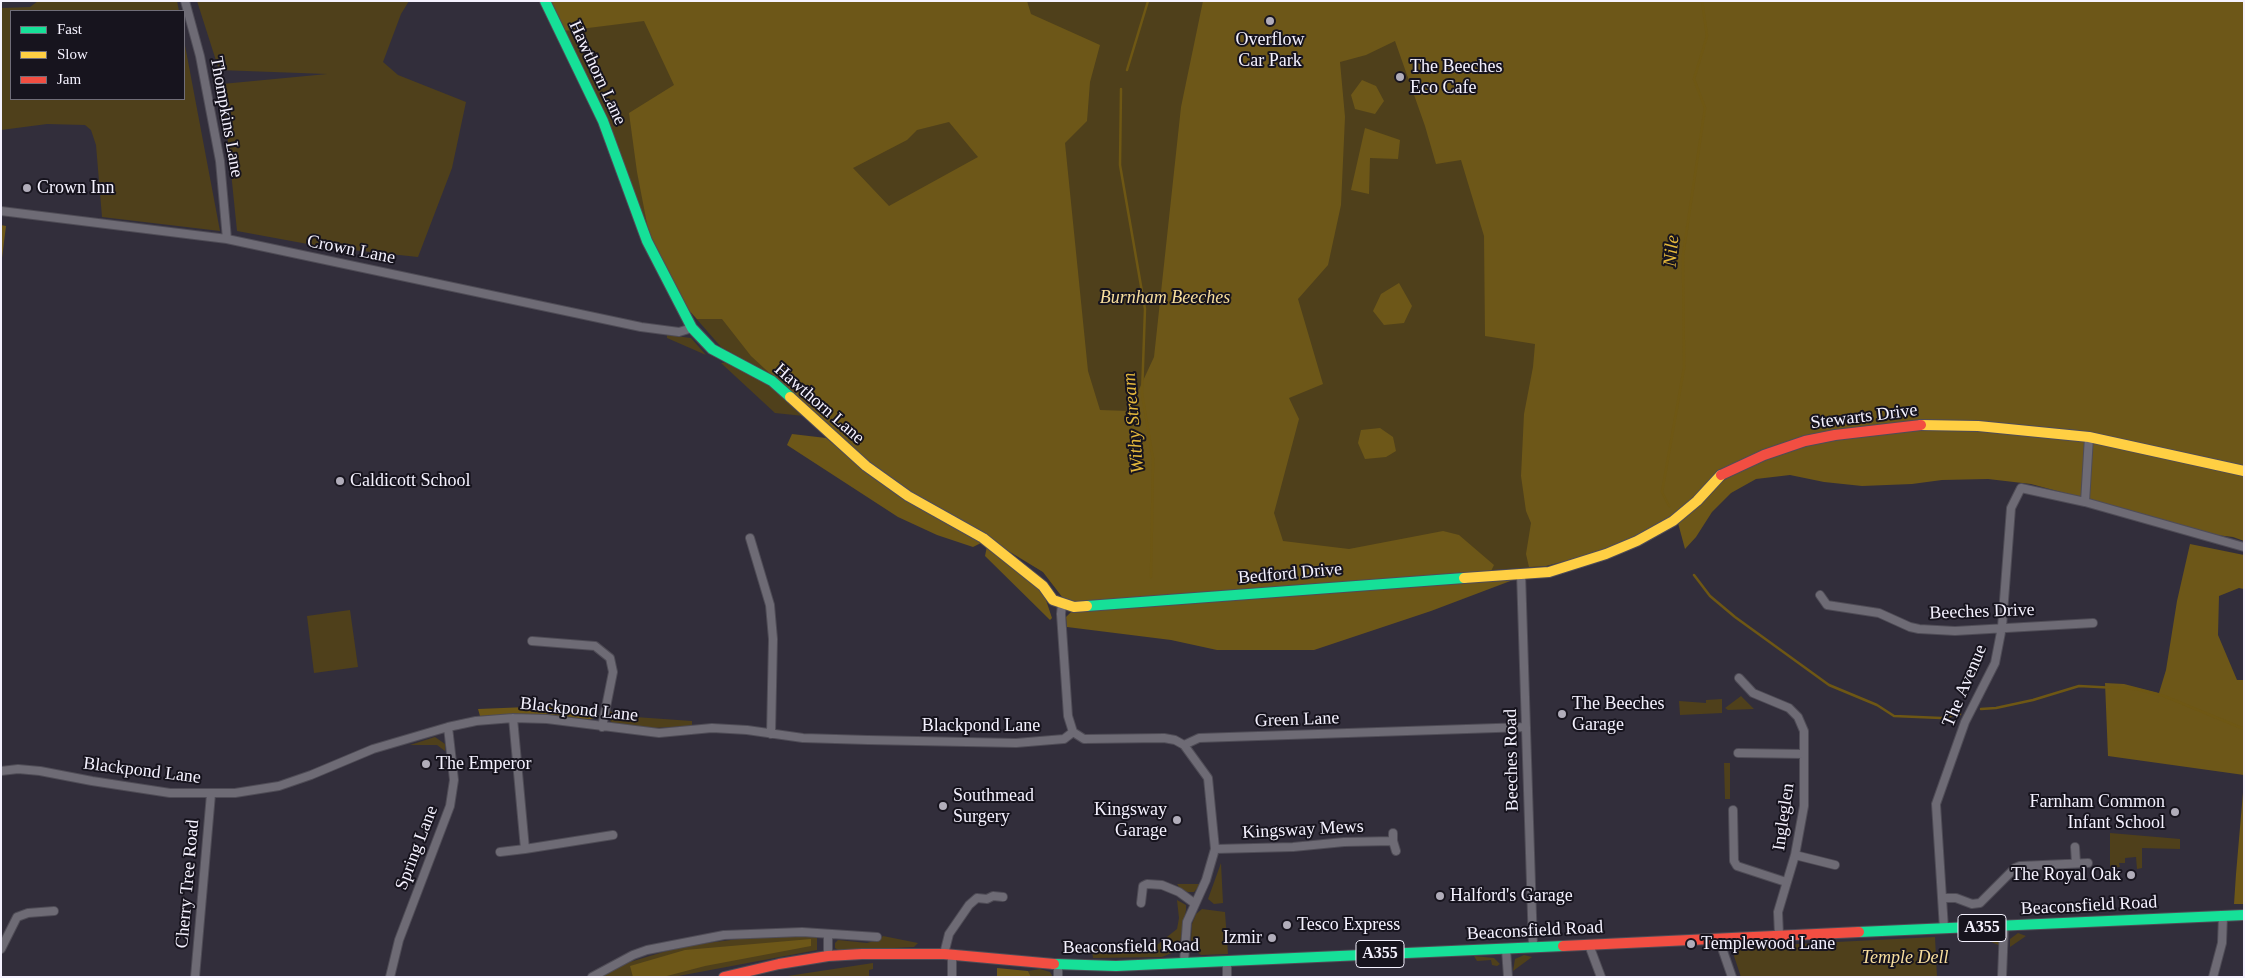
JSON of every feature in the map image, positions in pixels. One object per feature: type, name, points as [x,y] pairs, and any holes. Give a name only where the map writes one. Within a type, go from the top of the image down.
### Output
[{"type":"street","name":"Thompkins Lane","points":[[185,1],[200,56],[220,161],[227,240]]},
{"type":"street","name":"Hawthorn Lane","points":[[545,1],[603,121],[647,241],[692,328],[712,349],[772,381],[866,466],[908,496],[983,538],[1043,586],[1053,600],[1062,604]]},
{"type":"street","points":[[1,205],[14,212]]},
{"type":"street","name":"Crown Lane","points":[[1,211],[227,240],[635,325],[679,332],[692,328]]},
{"type":"street","name":"Stewarts Drive","points":[[1521,573],[1550,572],[1606,554],[1637,541],[1673,521],[1697,501],[1722,474],[1764,455],[1805,441],[1914,425],[1978,426],[2089,437],[2244,471]]},
{"type":"street","points":[[2085,502],[2089,437]]},
{"type":"street","name":"The Avenue","points":[[1944,929],[1944,898],[1936,804],[1965,722],[1995,662],[2002,627],[2011,508],[2021,488],[2085,502],[2244,547]]},
{"type":"street","points":[[750,538],[770,605],[774,639],[771,734]]},
{"type":"street","name":"Bedford Drive","points":[[1062,604],[1074,607],[1156,602],[1287,590],[1521,573]]},
{"type":"street","name":"Beeches Road","points":[[1521,573],[1533,946]]},
{"type":"street","name":"Beeches Drive","points":[[1820,595],[1827,605],[1878,613],[1919,629],[1955,631],[2002,627],[2093,624]]},
{"type":"street","points":[[1062,604],[1061,614],[1068,716],[1073,732],[1084,739],[1164,738],[1175,740],[1184,745],[1208,778],[1215,849],[1206,880],[1187,922],[1184,962]]},
{"type":"street","points":[[532,641],[596,646],[610,658],[613,672],[602,727]]},
{"type":"street","name":"Ingleglen","points":[[1739,678],[1753,693],[1789,708],[1798,718],[1804,731],[1804,806],[1795,855],[1778,912],[1779,935]]},
{"type":"street","points":[[513,718],[525,849]]},
{"type":"street","name":"Blackpond Lane","points":[[1,770],[40,771],[170,793],[211,794],[250,791],[279,786],[373,749],[448,727],[476,721],[513,718],[547,719],[659,733],[712,728],[747,730],[803,738],[868,740],[1016,743],[1064,740],[1073,732]]},
{"type":"street","name":"Spring Lane","points":[[390,977],[399,940],[450,806],[454,780],[448,727]]},
{"type":"street","name":"Green Lane","points":[[1184,745],[1199,738],[1526,727]]},
{"type":"street","points":[[1738,753],[1804,754]]},
{"type":"street","name":"Cherry Tree Road","points":[[195,977],[211,794]]},
{"type":"street","points":[[1733,810],[1734,861],[1736,866],[1786,882]]},
{"type":"street","points":[[500,852],[613,834]]},
{"type":"street","name":"Kingsway Mews","points":[[1215,849],[1293,847],[1393,837],[1396,851]]},
{"type":"street","points":[[2075,847],[2076,863]]},
{"type":"street","points":[[1795,855],[1836,865]]},
{"type":"street","points":[[1944,898],[1956,898],[1972,904],[1980,903],[2015,868],[2020,866],[2088,863]]},
{"type":"street","points":[[1141,903],[1143,886],[1147,884],[1162,885],[1179,892],[1194,903]]},
{"type":"street","points":[[952,977],[948,954],[949,934],[968,905],[977,898],[1003,897]]},
{"type":"street","points":[[1,950],[16,916],[54,911]]},
{"type":"street","name":"Beaconsfield Road","points":[[724,977],[779,964],[828,956],[898,952],[948,954],[1058,964],[1116,966],[1779,935],[2004,928],[2244,915]]},
{"type":"street","points":[[2213,977],[2222,943],[2223,916]]},
{"type":"street","points":[[2002,977],[2004,928]]},
{"type":"street","points":[[592,977],[633,955],[647,950],[724,935],[802,932],[877,937]]},
{"type":"street","points":[[828,934],[828,956]]},
{"type":"street","points":[[1721,938],[1723,952],[1732,977]]},
{"type":"street","points":[[1589,945],[1601,977]]},
{"type":"street","points":[[1506,949],[1508,977]]},
{"type":"street","points":[[1227,962],[1227,977]]},
{"type":"street","points":[[1058,964],[1058,977]]},
{"type":"green space","points":[[38,1],[177,1],[179,10],[10,10],[10,100],[185,100],[185,45],[220,231],[102,217],[96,145],[91,130],[85,125],[47,124],[1,130],[1,8],[30,7]]},
{"type":"green space","points":[[197,1],[409,1],[401,14],[383,62],[398,75],[466,102],[452,168],[418,257],[324,247],[237,231],[222,84],[327,74],[219,70]]},
{"type":"green space","name":"Burnham Beeches","points":[[551,1],[2244,1],[1809,436],[1546,566],[1063,598],[1043,572],[857,454],[772,375],[721,347],[687,308],[650,239],[618,152]]},
{"type":"green space","name":"Burnham Beeches","points":[[551,1],[1027,1],[1031,14],[1100,45],[1090,82],[1087,121],[1065,143],[1088,371],[1100,410],[1129,411],[1154,357],[1181,107],[1203,1],[2244,1],[2244,467],[2037,427],[1842,430],[1715,475],[1692,502],[1672,517],[1631,541],[1601,552],[1546,566],[1529,567],[1526,554],[1531,523],[1526,511],[1521,476],[1524,414],[1533,367],[1535,344],[1485,336],[1484,236],[1461,160],[1436,164],[1425,126],[1395,41],[1366,55],[1340,62],[1345,117],[1341,205],[1328,265],[1298,299],[1323,384],[1289,398],[1299,419],[1274,513],[1283,541],[1349,549],[1443,531],[1459,535],[1494,565],[1491,571],[1071,603],[1063,598],[1043,572],[896,483],[857,454],[751,356],[722,319],[697,319],[687,308],[650,239],[637,172],[629,113],[674,85],[644,21],[564,31]],"holes":[[[949,122],[978,157],[889,206],[853,168],[907,140],[917,130]]]},
{"type":"green space","points":[[1362,80],[1376,86],[1384,101],[1375,114],[1355,109],[1351,95]]},
{"type":"green space","points":[[1365,128],[1400,140],[1398,159],[1370,158],[1369,194],[1351,190]]},
{"type":"green space","points":[[1,225],[6,226],[1,266]]},
{"type":"green space","points":[[1399,283],[1412,306],[1404,323],[1384,325],[1373,311],[1381,294]]},
{"type":"green space","points":[[667,335],[691,338],[706,355],[667,338]]},
{"type":"green space","points":[[728,362],[765,382],[804,416],[775,413],[721,363]]},
{"type":"green space","points":[[1380,428],[1393,437],[1396,451],[1386,457],[1365,459],[1358,443],[1361,430]]},
{"type":"green space","points":[[1924,429],[1991,430],[2092,442],[2244,475],[2244,541],[2233,537],[2191,532],[2113,506],[2031,484],[1988,479],[1942,480],[1912,484],[1862,486],[1824,482],[1790,475],[1756,479],[1731,493],[1712,512],[1696,537],[1685,549],[1678,523],[1714,488],[1738,469],[1764,457],[1822,441],[1882,432]]},
{"type":"green space","points":[[792,434],[826,438],[892,490],[981,543],[973,547],[937,535],[898,517],[787,445]]},
{"type":"green space","points":[[2190,544],[2244,555],[2244,589],[2239,588],[2219,596],[2218,635],[2237,680],[2244,680],[2244,775],[2108,756],[2105,683],[2124,684],[2159,693],[2166,670],[2177,601]]},
{"type":"green space","points":[[987,546],[1025,574],[1044,594],[1052,618],[1050,620],[985,556]]},
{"type":"green space","points":[[1510,577],[1513,580],[1431,611],[1314,650],[1217,650],[1171,640],[1067,627],[1066,617],[1073,610]]},
{"type":"green space","points":[[350,610],[358,667],[314,673],[307,616]]},
{"type":"green space","points":[[1741,696],[1754,709],[1728,710],[1725,708]]},
{"type":"green space","points":[[1722,699],[1722,713],[1680,715],[1679,701],[1706,703],[1706,700]]},
{"type":"green space","points":[[552,706],[592,711],[595,709],[598,712],[598,717],[587,720],[551,715],[480,716],[478,709]]},
{"type":"green space","points":[[610,711],[635,717],[692,721],[692,726],[652,728],[612,723],[608,717]]},
{"type":"green space","points":[[435,737],[445,744],[445,751],[437,745],[410,745]]},
{"type":"green space","points":[[1724,763],[1730,763],[1730,799],[1725,799]]},
{"type":"green space","points":[[2244,781],[2244,904],[2234,904],[2236,874]]},
{"type":"green space","points":[[2110,833],[2180,839],[2180,849],[2142,848],[2142,868],[2137,869],[2136,857],[2125,858],[2125,863],[2119,863],[2120,867],[2110,868]]},
{"type":"green space","points":[[1221,863],[1223,903],[1214,904],[1208,899]]},
{"type":"green space","points":[[1177,884],[1201,884],[1194,892],[1188,892],[1181,890]]},
{"type":"green space","points":[[1177,900],[1186,905],[1186,910],[1180,942],[1174,952],[1162,957],[1093,958],[1092,949],[1153,948],[1177,929],[1179,918]]},
{"type":"green space","points":[[1202,909],[1225,912],[1228,954],[1201,955],[1195,950],[1191,940],[1192,924],[1196,914]]},
{"type":"green space","points":[[2018,933],[2026,936],[2010,947],[2010,939]]},
{"type":"green space","points":[[1996,934],[2002,939],[2003,947],[1989,941],[1989,935]]},
{"type":"green space","points":[[817,936],[817,950],[673,977],[601,977],[630,962],[683,946],[755,937]]},
{"type":"green space","points":[[883,936],[918,943],[914,947],[840,951],[835,948],[835,943],[838,940],[867,943],[880,939]]},
{"type":"green space","name":"Temple Dell","points":[[1935,937],[1937,977],[1741,977],[1734,956],[1738,947]]},
{"type":"green space","points":[[811,939],[811,946],[705,966],[663,977],[633,977],[630,966],[685,950]]},
{"type":"green space","points":[[1524,955],[1532,957],[1513,971],[1515,959]]},
{"type":"green space","points":[[1474,956],[1494,958],[1500,964],[1497,966],[1492,965],[1491,960],[1477,961]]},
{"type":"green space","points":[[873,963],[873,969],[869,970],[869,977],[781,977]]},
{"type":"green space","points":[[997,968],[1028,971],[1031,977],[997,977]]},
{"type":"green space","points":[[1040,969],[1050,972],[1053,977],[1031,977],[1028,971]]},
{"type":"waterway","name":"Withy Stream","points":[[1127,70],[1148,1]]},
{"type":"waterway","name":"Nile","points":[[1669,506],[1662,492],[1684,368],[1683,255],[1705,108],[1694,79],[1707,36],[1702,1]]},
{"type":"waterway","name":"Withy Stream","points":[[1121,89],[1120,165],[1145,309],[1142,394],[1153,459],[1151,577]]},
{"type":"waterway","points":[[1694,575],[1710,596],[1735,617],[1829,685],[1877,705],[1894,716],[1941,718],[1960,714]]},
{"type":"waterway","points":[[1981,709],[1996,708],[2033,700],[2079,686],[2136,689],[2164,696],[2244,729]]},
{"type":"traffic: fast","points":[[545,1],[603,121],[647,241],[692,328],[712,349],[772,381],[790,397]]},
{"type":"traffic: fast","points":[[1087,606],[1464,578]]},
{"type":"traffic: fast","points":[[1859,932],[2244,915]]},
{"type":"traffic: fast","points":[[1054,964],[1116,966],[1563,946]]},
{"type":"traffic: slow","points":[[790,397],[866,466],[908,496],[983,538],[1043,586],[1053,600],[1074,607],[1087,606]]},
{"type":"traffic: slow","points":[[1921,425],[1978,426],[2089,437],[2244,471]]},
{"type":"traffic: slow","points":[[1464,578],[1549,572],[1606,554],[1637,541],[1673,521],[1697,501],[1721,475]]},
{"type":"traffic: jam","points":[[1721,475],[1764,455],[1805,441],[1835,435],[1921,425]]},
{"type":"traffic: jam","points":[[1563,946],[1859,932]]},
{"type":"traffic: jam","points":[[724,977],[779,964],[828,956],[862,954],[944,954],[1054,964]]},
{"type":"place","name":"Overflow Car Park","points":[[1270,21]]},
{"type":"place","name":"The Beeches Eco Cafe","points":[[1400,77]]},
{"type":"place","name":"Crown Inn","points":[[27,188]]},
{"type":"place","name":"Caldicott School","points":[[340,481]]},
{"type":"place","name":"The Beeches Garage","points":[[1562,714]]},
{"type":"place","name":"The Emperor","points":[[426,764]]},
{"type":"place","name":"Southmead Surgery","points":[[943,806]]},
{"type":"place","name":"Farnham Common Infant School","points":[[2175,812]]},
{"type":"place","name":"Kingsway Garage","points":[[1177,820]]},
{"type":"place","name":"The Royal Oak","points":[[2131,875]]},
{"type":"place","name":"Halford's Garage","points":[[1440,896]]},
{"type":"place","name":"Tesco Express","points":[[1287,925]]},
{"type":"place","name":"Izmir","points":[[1272,938]]},
{"type":"place","name":"Templewood Lane","points":[[1691,944]]}]
